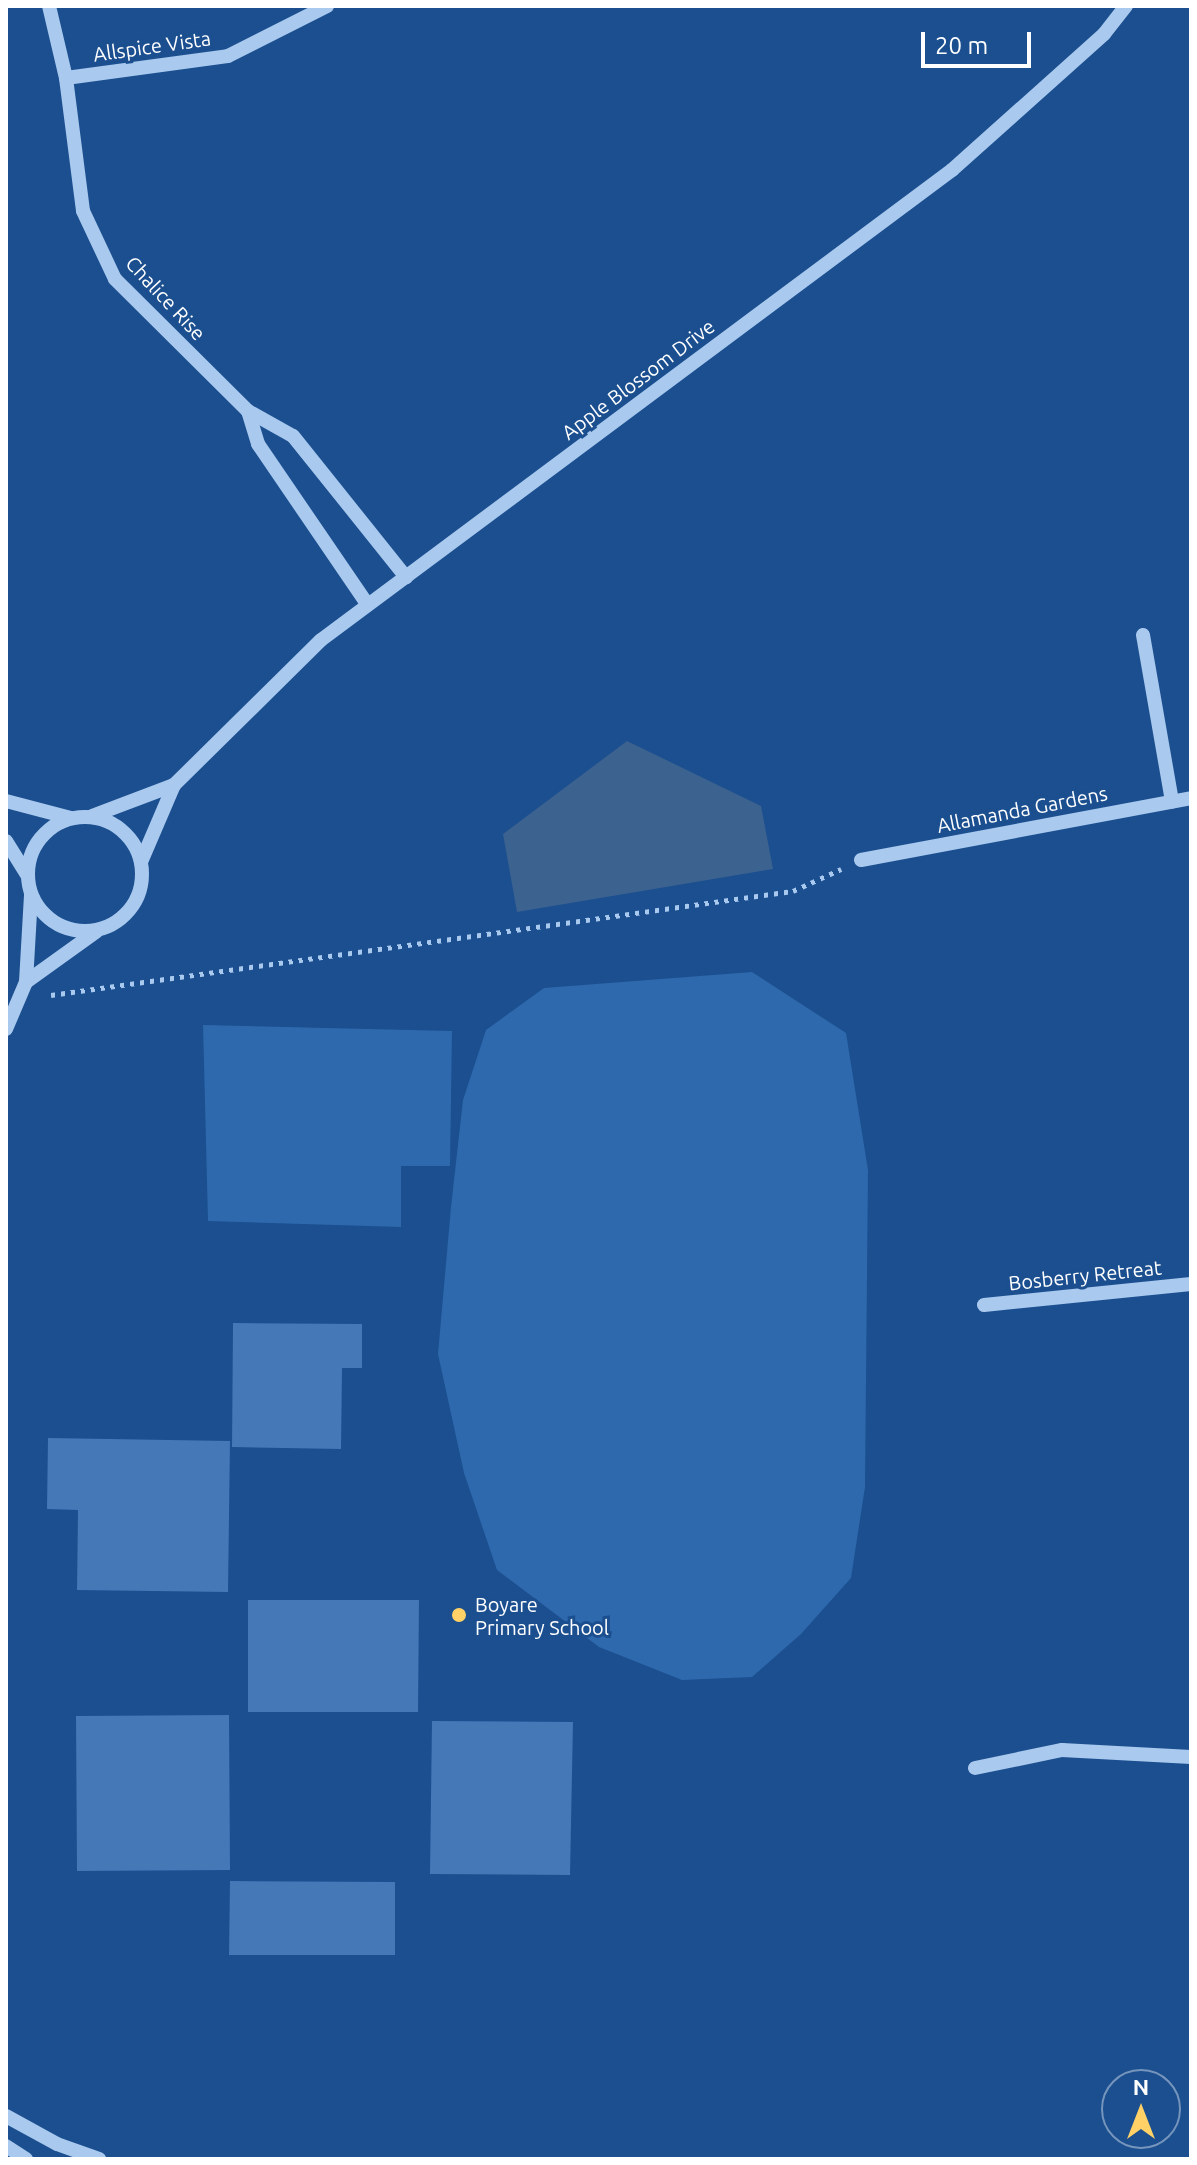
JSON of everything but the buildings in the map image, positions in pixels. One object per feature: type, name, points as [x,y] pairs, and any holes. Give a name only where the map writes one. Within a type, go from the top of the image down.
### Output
[{"type":"street","name":"Chalice Rise","points":[[49,6],[66,78],[83,211],[115,279],[248,411],[293,436],[406,577]]},
{"type":"street","name":"Allspice Vista","points":[[66,78],[228,56],[327,6]]},
{"type":"street","name":"Apple Blossom Drive","points":[[141,862],[174,785],[321,640],[952,170],[1104,34],[1126,6]]},
{"type":"street","name":"Chalice Rise","points":[[248,411],[258,444],[367,604]]},
{"type":"street","points":[[1143,635],[1172,802]]},
{"type":"street","name":"Apple Blossom Drive","points":[[92,816],[174,785]]},
{"type":"street","name":"Allamanda Gardens","points":[[861,860],[1191,798]]},
{"type":"street","points":[[6,801],[71,818],[92,816],[111,822],[135,843],[141,862],[143,884],[134,905],[117,923],[97,931],[26,982]]},
{"type":"street","points":[[27,875],[37,838],[71,818]]},
{"type":"street","points":[[6,841],[27,875],[31,893],[40,910],[55,924],[77,932],[97,931]]},
{"type":"street","points":[[6,1029],[26,982],[31,893]]},
{"type":"street","name":"Bosberry Retreat","points":[[984,1305],[1191,1284]]},
{"type":"street","points":[[975,1768],[1062,1750],[1191,1757]]},
{"type":"street","points":[[6,2116],[57,2144],[99,2159]]},
{"type":"street","points":[[51,2159],[57,2144]]},
{"type":"street","points":[[6,2146],[26,2159]]},
{"type":"path","points":[[19,1000],[793,891],[861,860]]},
{"type":"shaded area","points":[[627,741],[761,806],[773,869],[517,912],[503,834]]},
{"type":"shaded area","points":[[752,972],[846,1033],[868,1170],[865,1487],[851,1578],[801,1634],[752,1677],[682,1680],[599,1647],[497,1570],[464,1473],[438,1354],[451,1207],[463,1100],[486,1030],[544,988]]},
{"type":"shaded area","points":[[203,1025],[452,1031],[450,1166],[401,1166],[401,1227],[208,1221]]},
{"type":"place","name":"Boyare Primary School","points":[[459,1615]]}]
